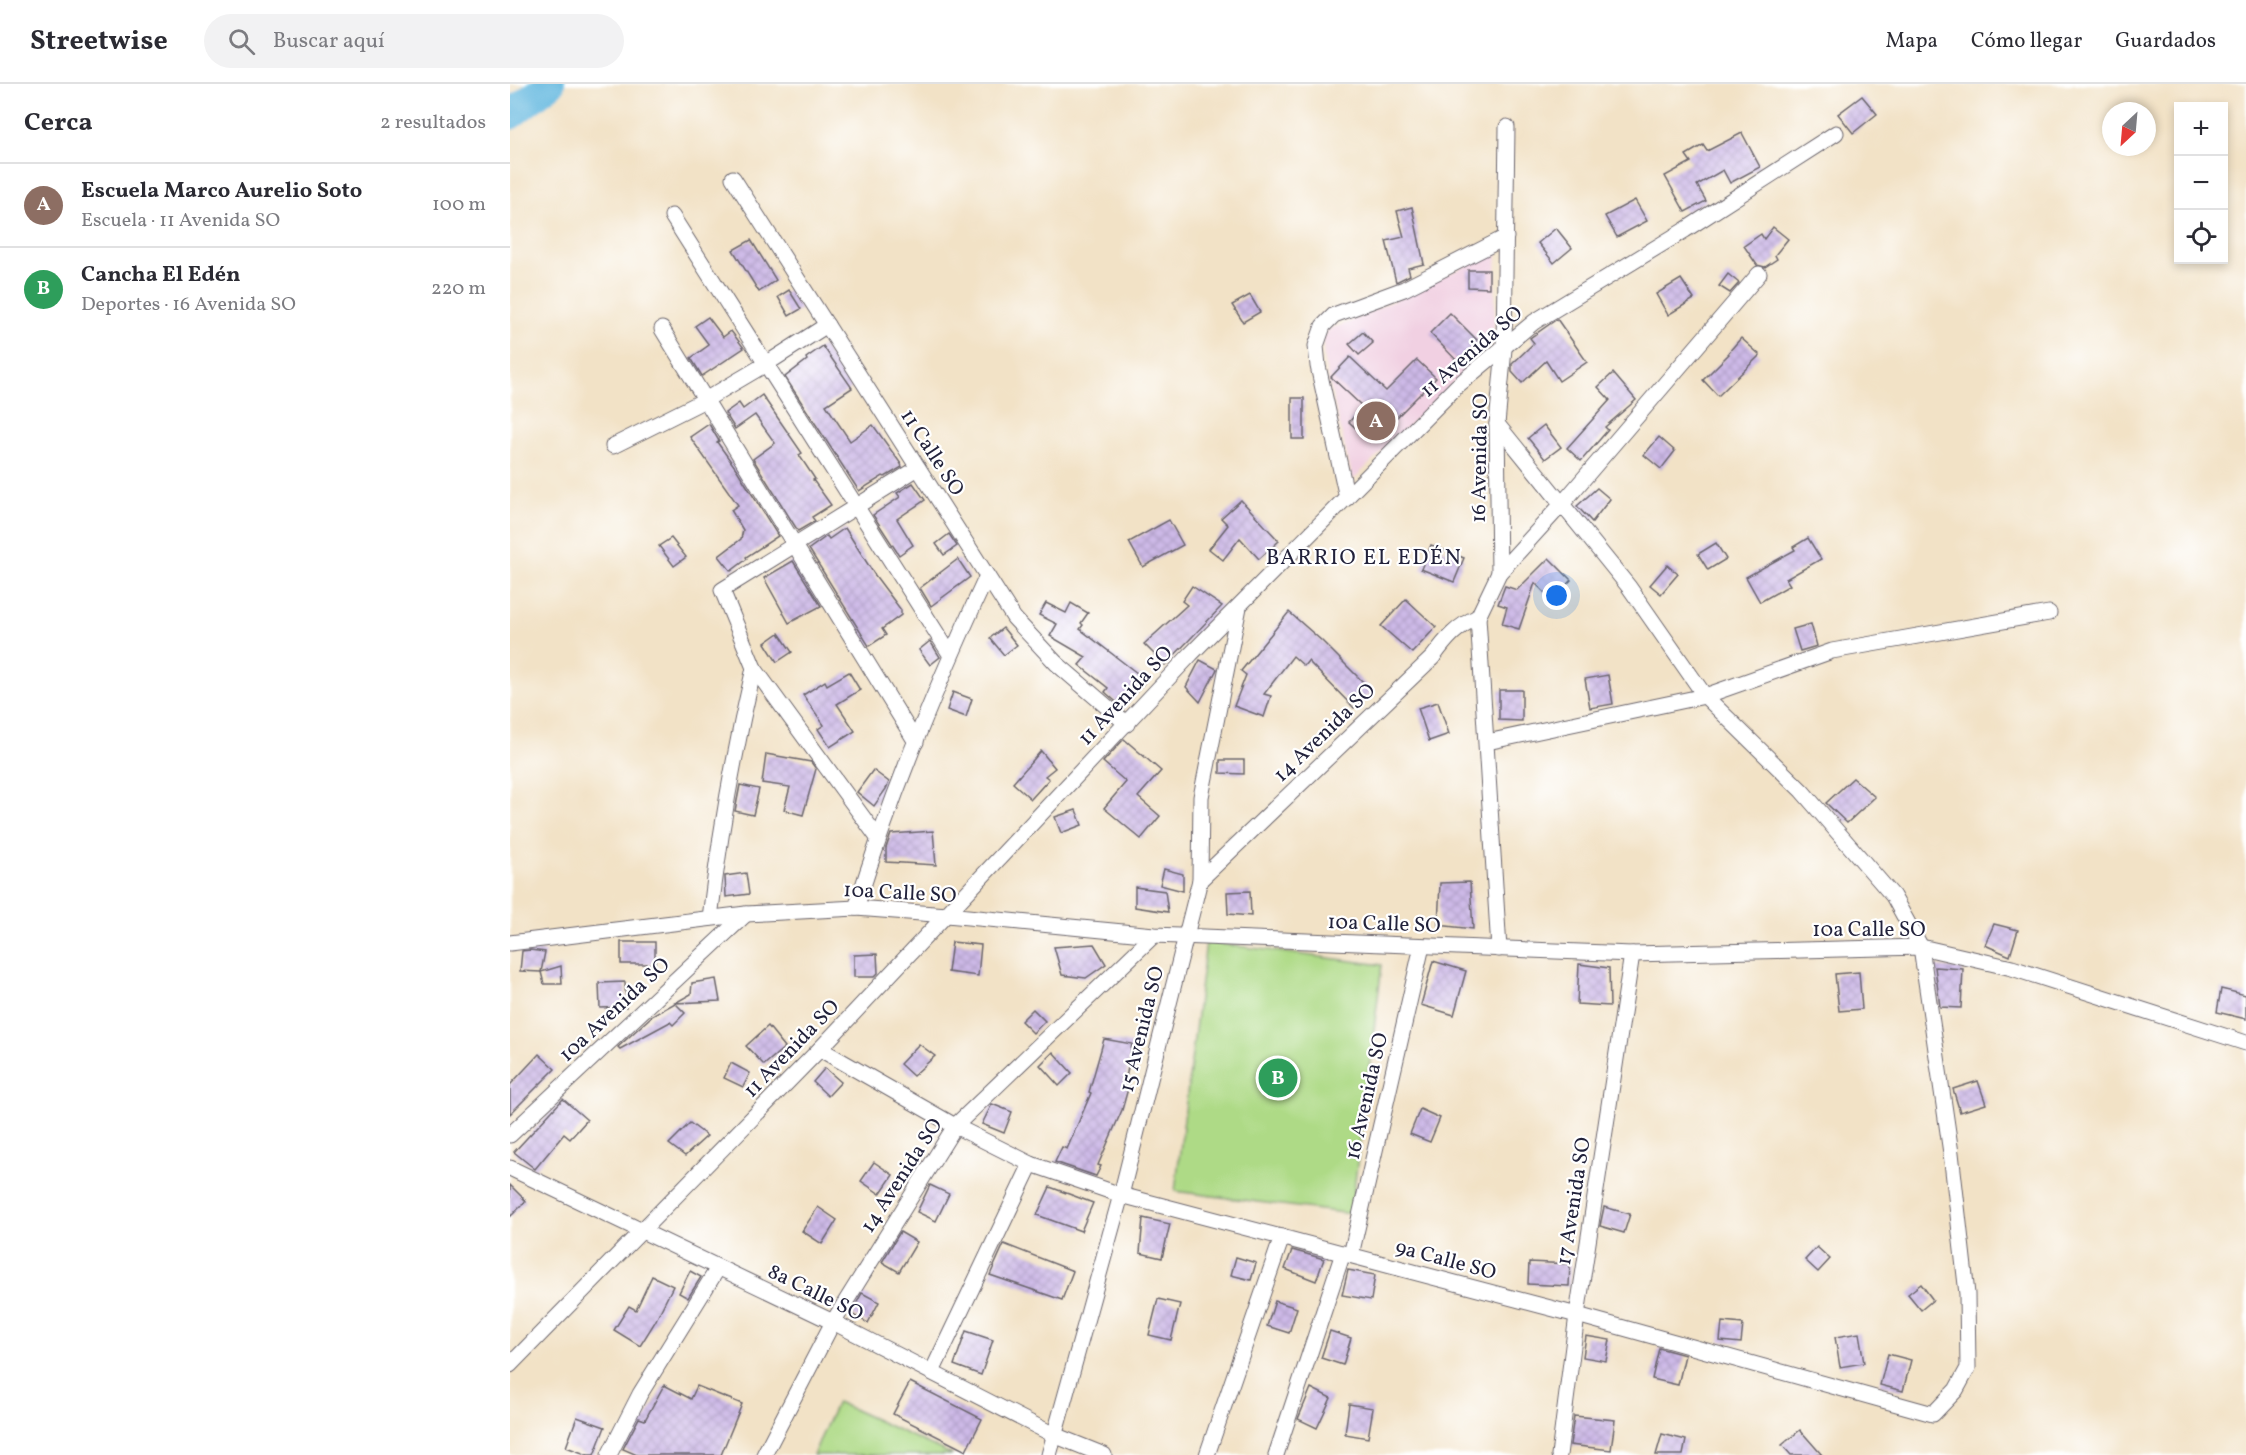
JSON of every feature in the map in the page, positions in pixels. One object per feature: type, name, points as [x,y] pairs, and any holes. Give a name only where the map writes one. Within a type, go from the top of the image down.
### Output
[{"type":"street","name":"16 Avenida SO","points":[[1499,573],[1497,424],[1504,349],[1506,127]]},
{"type":"street","name":"11 Avenida SO","points":[[510,1365],[820,1049],[1191,654],[1458,386],[1534,322],[1685,230],[1836,133]]},
{"type":"street","name":"11 Calle SO","points":[[733,178],[1014,618],[1049,656],[1127,724]]},
{"type":"street","points":[[672,216],[950,654]]},
{"type":"street","points":[[1347,498],[1318,366],[1316,346],[1323,326],[1334,315],[1404,289],[1506,237]]},
{"type":"street","points":[[1499,949],[1478,617],[1499,573],[1562,504],[1759,274]]},
{"type":"street","points":[[613,446],[705,400],[827,325]]},
{"type":"street","points":[[662,329],[916,742]]},
{"type":"street","points":[[1497,424],[1629,587],[1705,696],[1802,791],[1893,896],[1921,947]]},
{"type":"street","points":[[878,838],[754,668],[722,590],[918,468]]},
{"type":"street","points":[[856,908],[878,838],[950,654],[987,576]]},
{"type":"street","name":"15 Avenida SO","points":[[1049,1455],[1121,1196],[1200,880],[1201,797],[1239,607]]},
{"type":"street","points":[[1487,742],[1705,696],[1832,651],[2049,613]]},
{"type":"street","name":"14 Avenida SO","points":[[1200,880],[1433,657],[1449,635],[1464,623],[1478,617]]},
{"type":"street","points":[[710,918],[720,834],[733,761],[754,668]]},
{"type":"street","name":"10a Calle SO","points":[[517,942],[746,914],[856,908],[1154,935],[1632,954],[1921,947],[2012,968],[2246,1042]]},
{"type":"street","name":"10a Avenida SO","points":[[510,1135],[746,914]]},
{"type":"street","name":"14 Avenida SO","points":[[764,1455],[833,1322],[956,1126],[1154,935]]},
{"type":"street","points":[[510,955],[517,942]]},
{"type":"street","name":"16 Avenida SO","points":[[1276,1455],[1347,1254],[1422,946]]},
{"type":"street","name":"9a Calle SO","points":[[820,1049],[956,1126],[1031,1164],[1121,1196],[1577,1315],[1933,1414],[1956,1390],[1968,1368],[1967,1294],[1951,1153],[1921,947]]},
{"type":"street","name":"17 Avenida SO","points":[[1559,1455],[1577,1315],[1632,954]]},
{"type":"street","points":[[932,1372],[1031,1164]]},
{"type":"street","name":"8a Calle SO","points":[[510,1168],[833,1322],[1054,1435],[1104,1455]]},
{"type":"street","points":[[1207,1455],[1282,1237]]},
{"type":"street","points":[[609,1455],[640,1394],[718,1268]]},
{"type":"shaded area","points":[[1497,251],[1493,343],[1353,480],[1324,361],[1323,340],[1329,329],[1347,323]]},
{"type":"green space","points":[[1206,942],[1382,965],[1351,1214],[1175,1191]]},
{"type":"green space","points":[[837,1402],[953,1455],[813,1455]]},
{"type":"building","points":[[1862,96],[1877,114],[1853,133],[1838,114]]},
{"type":"building","points":[[1742,133],[1760,167],[1730,183],[1723,170],[1697,185],[1706,201],[1685,212],[1665,176],[1691,162],[1686,155],[1703,145],[1707,151]]},
{"type":"building","points":[[1635,200],[1647,221],[1617,237],[1605,216]]},
{"type":"building","points":[[1412,207],[1424,264],[1408,268],[1410,275],[1396,282],[1386,241],[1404,237],[1397,211]]},
{"type":"building","points":[[1773,227],[1788,239],[1775,255],[1777,259],[1765,267],[1757,265],[1744,246],[1761,234],[1764,239]]},
{"type":"building","points":[[1556,228],[1572,248],[1554,263],[1538,243]]},
{"type":"building","points":[[751,240],[776,280],[759,292],[733,250]]},
{"type":"building","points":[[1468,270],[1489,270],[1489,288],[1468,287]]},
{"type":"building","points":[[1728,274],[1739,283],[1730,293],[1719,286]]},
{"type":"building","points":[[1681,279],[1694,299],[1668,315],[1656,294]]},
{"type":"building","points":[[789,290],[801,309],[789,316],[778,297]]},
{"type":"building","points":[[1250,295],[1260,312],[1243,322],[1232,305]]},
{"type":"building","points":[[1450,313],[1481,344],[1460,364],[1430,333]]},
{"type":"building","points":[[708,317],[723,337],[731,331],[744,348],[702,376],[691,358],[709,345],[695,326]]},
{"type":"building","points":[[1557,319],[1587,362],[1559,381],[1546,361],[1522,383],[1512,372],[1512,364],[1534,343],[1530,338]]},
{"type":"building","points":[[1363,332],[1373,343],[1359,355],[1349,344]]},
{"type":"building","points":[[1741,338],[1760,355],[1718,396],[1703,380],[1729,354]]},
{"type":"building","points":[[823,346],[852,388],[826,405],[850,441],[873,425],[902,467],[859,491],[785,377]]},
{"type":"building","points":[[1350,357],[1386,391],[1417,360],[1436,378],[1386,428],[1373,417],[1359,431],[1349,422],[1363,407],[1331,377]]},
{"type":"building","points":[[1613,373],[1636,400],[1605,427],[1608,430],[1581,461],[1567,448],[1610,400],[1598,387]]},
{"type":"building","points":[[762,395],[802,453],[799,455],[831,505],[812,517],[815,521],[798,531],[753,459],[775,443],[755,415],[735,429],[725,413],[739,403],[743,409]]},
{"type":"building","points":[[1292,398],[1304,398],[1304,439],[1292,439]]},
{"type":"building","points":[[709,424],[719,441],[717,442],[778,536],[746,557],[747,559],[731,571],[719,556],[741,539],[743,530],[731,510],[738,505],[690,437]]},
{"type":"building","points":[[1544,425],[1561,447],[1545,459],[1528,438]]},
{"type":"building","points":[[1659,437],[1675,451],[1661,469],[1644,455]]},
{"type":"building","points":[[913,483],[925,500],[897,519],[913,545],[899,555],[873,515],[900,497],[897,493]]},
{"type":"building","points":[[1597,488],[1610,499],[1592,522],[1577,506]]},
{"type":"building","points":[[1241,500],[1279,541],[1259,559],[1240,538],[1223,560],[1209,549],[1228,525],[1221,518]]},
{"type":"building","points":[[1169,520],[1183,545],[1143,567],[1129,542]]},
{"type":"building","points":[[845,528],[874,574],[901,610],[901,615],[882,629],[886,635],[869,646],[809,549],[827,536],[829,539]]},
{"type":"building","points":[[949,534],[957,546],[944,555],[936,544]]},
{"type":"building","points":[[671,538],[686,557],[674,566],[659,546]]},
{"type":"building","points":[[1808,538],[1821,559],[1786,579],[1790,585],[1760,602],[1746,577],[1795,550],[1793,547]]},
{"type":"building","points":[[1716,543],[1726,559],[1708,570],[1698,554]]},
{"type":"building","points":[[1431,545],[1464,558],[1454,582],[1421,569]]},
{"type":"building","points":[[1549,558],[1571,580],[1552,600],[1535,583],[1519,629],[1502,624],[1507,607],[1498,604],[1505,586],[1517,590]]},
{"type":"building","points":[[958,559],[970,577],[931,606],[920,588]]},
{"type":"building","points":[[793,561],[821,606],[789,623],[764,578]]},
{"type":"building","points":[[1667,565],[1678,574],[1661,594],[1650,585]]},
{"type":"building","points":[[1192,586],[1222,606],[1165,665],[1144,644],[1187,605],[1182,601]]},
{"type":"building","points":[[1406,599],[1436,627],[1412,653],[1381,626]]},
{"type":"building","points":[[1046,603],[1066,613],[1071,603],[1088,613],[1080,629],[1146,680],[1123,708],[1105,692],[1108,688],[1079,665],[1086,657],[1050,636],[1057,624],[1039,615]]},
{"type":"building","points":[[1289,612],[1372,691],[1354,708],[1308,661],[1304,666],[1293,656],[1264,694],[1271,696],[1264,717],[1234,706],[1246,675],[1241,671]]},
{"type":"building","points":[[1811,624],[1817,646],[1800,651],[1793,629]]},
{"type":"building","points":[[1003,628],[1017,645],[1004,655],[990,638]]},
{"type":"building","points":[[779,633],[792,652],[777,662],[765,643]]},
{"type":"building","points":[[930,641],[940,657],[930,665],[919,650]]},
{"type":"building","points":[[1200,660],[1217,669],[1200,702],[1186,687]]},
{"type":"building","points":[[849,672],[860,690],[837,704],[855,731],[830,747],[818,729],[824,725],[803,695],[825,681],[827,685]]},
{"type":"building","points":[[1608,675],[1613,704],[1590,708],[1585,679]]},
{"type":"building","points":[[1499,690],[1522,690],[1522,721],[1499,720]]},
{"type":"building","points":[[953,692],[972,699],[966,717],[947,710]]},
{"type":"building","points":[[1438,702],[1449,734],[1429,741],[1418,708]]},
{"type":"building","points":[[1124,739],[1161,771],[1138,797],[1160,816],[1141,839],[1104,808],[1126,782],[1103,762]]},
{"type":"building","points":[[1041,751],[1055,768],[1045,776],[1049,779],[1031,799],[1013,783]]},
{"type":"building","points":[[766,754],[811,762],[816,769],[803,815],[784,810],[790,787],[762,783]]},
{"type":"building","points":[[1220,760],[1244,760],[1244,774],[1220,773]]},
{"type":"building","points":[[873,770],[889,782],[874,806],[857,792]]},
{"type":"building","points":[[1853,778],[1875,797],[1847,823],[1826,803]]},
{"type":"building","points":[[740,785],[759,789],[753,815],[735,811]]},
{"type":"building","points":[[1076,810],[1082,825],[1061,833],[1055,817]]},
{"type":"building","points":[[933,831],[936,865],[886,862],[886,848],[891,834]]},
{"type":"building","points":[[1164,869],[1183,874],[1183,891],[1160,885]]},
{"type":"building","points":[[746,873],[749,894],[726,897],[725,876]]},
{"type":"building","points":[[1470,882],[1473,929],[1438,925],[1440,883]]},
{"type":"building","points":[[1135,887],[1165,891],[1168,912],[1135,907]]},
{"type":"building","points":[[1250,891],[1251,916],[1228,914],[1227,892]]},
{"type":"building","points":[[1994,924],[2018,930],[2010,956],[1985,945]]},
{"type":"building","points":[[621,942],[655,942],[655,964],[621,964]]},
{"type":"building","points":[[952,942],[981,945],[978,976],[948,972]]},
{"type":"building","points":[[1094,944],[1106,964],[1086,978],[1062,975],[1054,947]]},
{"type":"building","points":[[522,951],[545,952],[541,972],[520,971]]},
{"type":"building","points":[[877,954],[878,973],[874,977],[854,977],[854,955]]},
{"type":"building","points":[[1433,961],[1466,971],[1454,1015],[1421,1005]]},
{"type":"building","points":[[1579,964],[1609,968],[1610,1006],[1577,1004]]},
{"type":"building","points":[[561,966],[562,984],[544,984],[541,972]]},
{"type":"building","points":[[1935,967],[1963,969],[1961,1008],[1940,1007]]},
{"type":"building","points":[[1859,972],[1862,1009],[1839,1011],[1835,974]]},
{"type":"building","points":[[716,979],[720,1001],[675,1003],[691,994],[692,983]]},
{"type":"building","points":[[625,982],[626,1007],[600,1008],[599,983]]},
{"type":"building","points":[[2221,989],[2246,995],[2246,1019],[2217,1012]]},
{"type":"building","points":[[675,1003],[685,1013],[673,1025],[670,1022],[620,1049],[618,1047],[652,1016]]},
{"type":"building","points":[[1033,1009],[1045,1021],[1033,1033],[1021,1021]]},
{"type":"building","points":[[768,1026],[785,1047],[764,1065],[746,1046]]},
{"type":"building","points":[[1104,1039],[1132,1044],[1125,1084],[1129,1085],[1122,1110],[1098,1165],[1101,1166],[1096,1176],[1055,1162],[1062,1147],[1067,1149],[1091,1093],[1089,1092]]},
{"type":"building","points":[[919,1044],[935,1056],[913,1076],[900,1064]]},
{"type":"building","points":[[1053,1052],[1072,1073],[1059,1086],[1040,1065]]},
{"type":"building","points":[[539,1054],[555,1069],[510,1114],[510,1085]]},
{"type":"building","points":[[731,1063],[750,1073],[743,1087],[724,1078]]},
{"type":"building","points":[[825,1068],[841,1082],[828,1096],[813,1082]]},
{"type":"building","points":[[1978,1081],[1986,1104],[1960,1112],[1953,1089]]},
{"type":"building","points":[[563,1099],[587,1120],[570,1139],[564,1134],[535,1169],[514,1152]]},
{"type":"building","points":[[992,1104],[1012,1112],[1004,1133],[982,1124]]},
{"type":"building","points":[[1420,1109],[1440,1118],[1430,1142],[1410,1134]]},
{"type":"building","points":[[690,1123],[707,1136],[685,1156],[669,1144]]},
{"type":"building","points":[[874,1162],[893,1175],[880,1194],[861,1181]]},
{"type":"building","points":[[510,1185],[526,1201],[510,1217]]},
{"type":"building","points":[[930,1185],[949,1194],[936,1221],[917,1212]]},
{"type":"building","points":[[1050,1187],[1093,1203],[1081,1231],[1037,1215]]},
{"type":"building","points":[[818,1207],[837,1220],[822,1244],[802,1231]]},
{"type":"building","points":[[1604,1207],[1630,1214],[1624,1233],[1600,1226]]},
{"type":"building","points":[[1143,1218],[1170,1224],[1162,1258],[1140,1253]]},
{"type":"building","points":[[900,1232],[917,1242],[899,1272],[882,1262]]},
{"type":"building","points":[[1004,1244],[1073,1271],[1062,1300],[990,1275]]},
{"type":"building","points":[[1817,1247],[1830,1259],[1818,1272],[1805,1260]]},
{"type":"building","points":[[1292,1250],[1324,1259],[1316,1281],[1285,1269]]},
{"type":"building","points":[[1236,1257],[1256,1263],[1251,1280],[1231,1275]]},
{"type":"building","points":[[1529,1262],[1570,1264],[1569,1286],[1528,1284]]},
{"type":"building","points":[[1348,1270],[1375,1275],[1371,1300],[1342,1295]]},
{"type":"building","points":[[690,1271],[701,1277],[688,1298],[679,1293]]},
{"type":"building","points":[[652,1276],[673,1286],[640,1346],[614,1330],[629,1306],[636,1310]]},
{"type":"building","points":[[1921,1284],[1933,1300],[1921,1310],[1908,1294]]},
{"type":"building","points":[[862,1293],[879,1302],[868,1323],[851,1314]]},
{"type":"building","points":[[1158,1299],[1180,1304],[1171,1340],[1149,1335]]},
{"type":"building","points":[[1275,1301],[1297,1308],[1289,1333],[1267,1326]]},
{"type":"building","points":[[1722,1322],[1743,1324],[1741,1343],[1720,1341]]},
{"type":"building","points":[[966,1331],[993,1340],[981,1375],[954,1365]]},
{"type":"building","points":[[1330,1331],[1351,1338],[1343,1365],[1321,1358]]},
{"type":"building","points":[[1859,1333],[1864,1363],[1840,1367],[1835,1337]]},
{"type":"building","points":[[1586,1336],[1610,1340],[1606,1361],[1583,1357]]},
{"type":"building","points":[[1659,1348],[1685,1355],[1678,1385],[1652,1379]]},
{"type":"building","points":[[1888,1354],[1911,1360],[1903,1391],[1880,1385]]},
{"type":"building","points":[[910,1382],[982,1419],[966,1451],[893,1414]]},
{"type":"building","points":[[664,1385],[691,1399],[697,1386],[742,1404],[721,1455],[637,1455],[623,1449],[639,1418],[645,1420]]},
{"type":"building","points":[[1311,1388],[1331,1398],[1317,1428],[1298,1419]]},
{"type":"building","points":[[1349,1404],[1373,1408],[1368,1438],[1345,1434]]},
{"type":"building","points":[[1574,1416],[1615,1420],[1611,1450],[1570,1445]]},
{"type":"building","points":[[577,1417],[605,1427],[594,1455],[566,1447]]},
{"type":"building","points":[[1800,1430],[1822,1455],[1791,1455],[1782,1445]]},
{"type":"building","points":[[1662,1434],[1686,1440],[1683,1455],[1656,1455]]},
{"type":"waterway","points":[[510,115],[550,84]]},
{"type":"place","name":"Escuela Marco Aurelio Soto","points":[[1376,421]]},
{"type":"place","name":"Cancha El Edén","points":[[1278,1078]]},
{"type":"district","name":"BARRIO EL EDÉN","points":[[1364,556]]}]
